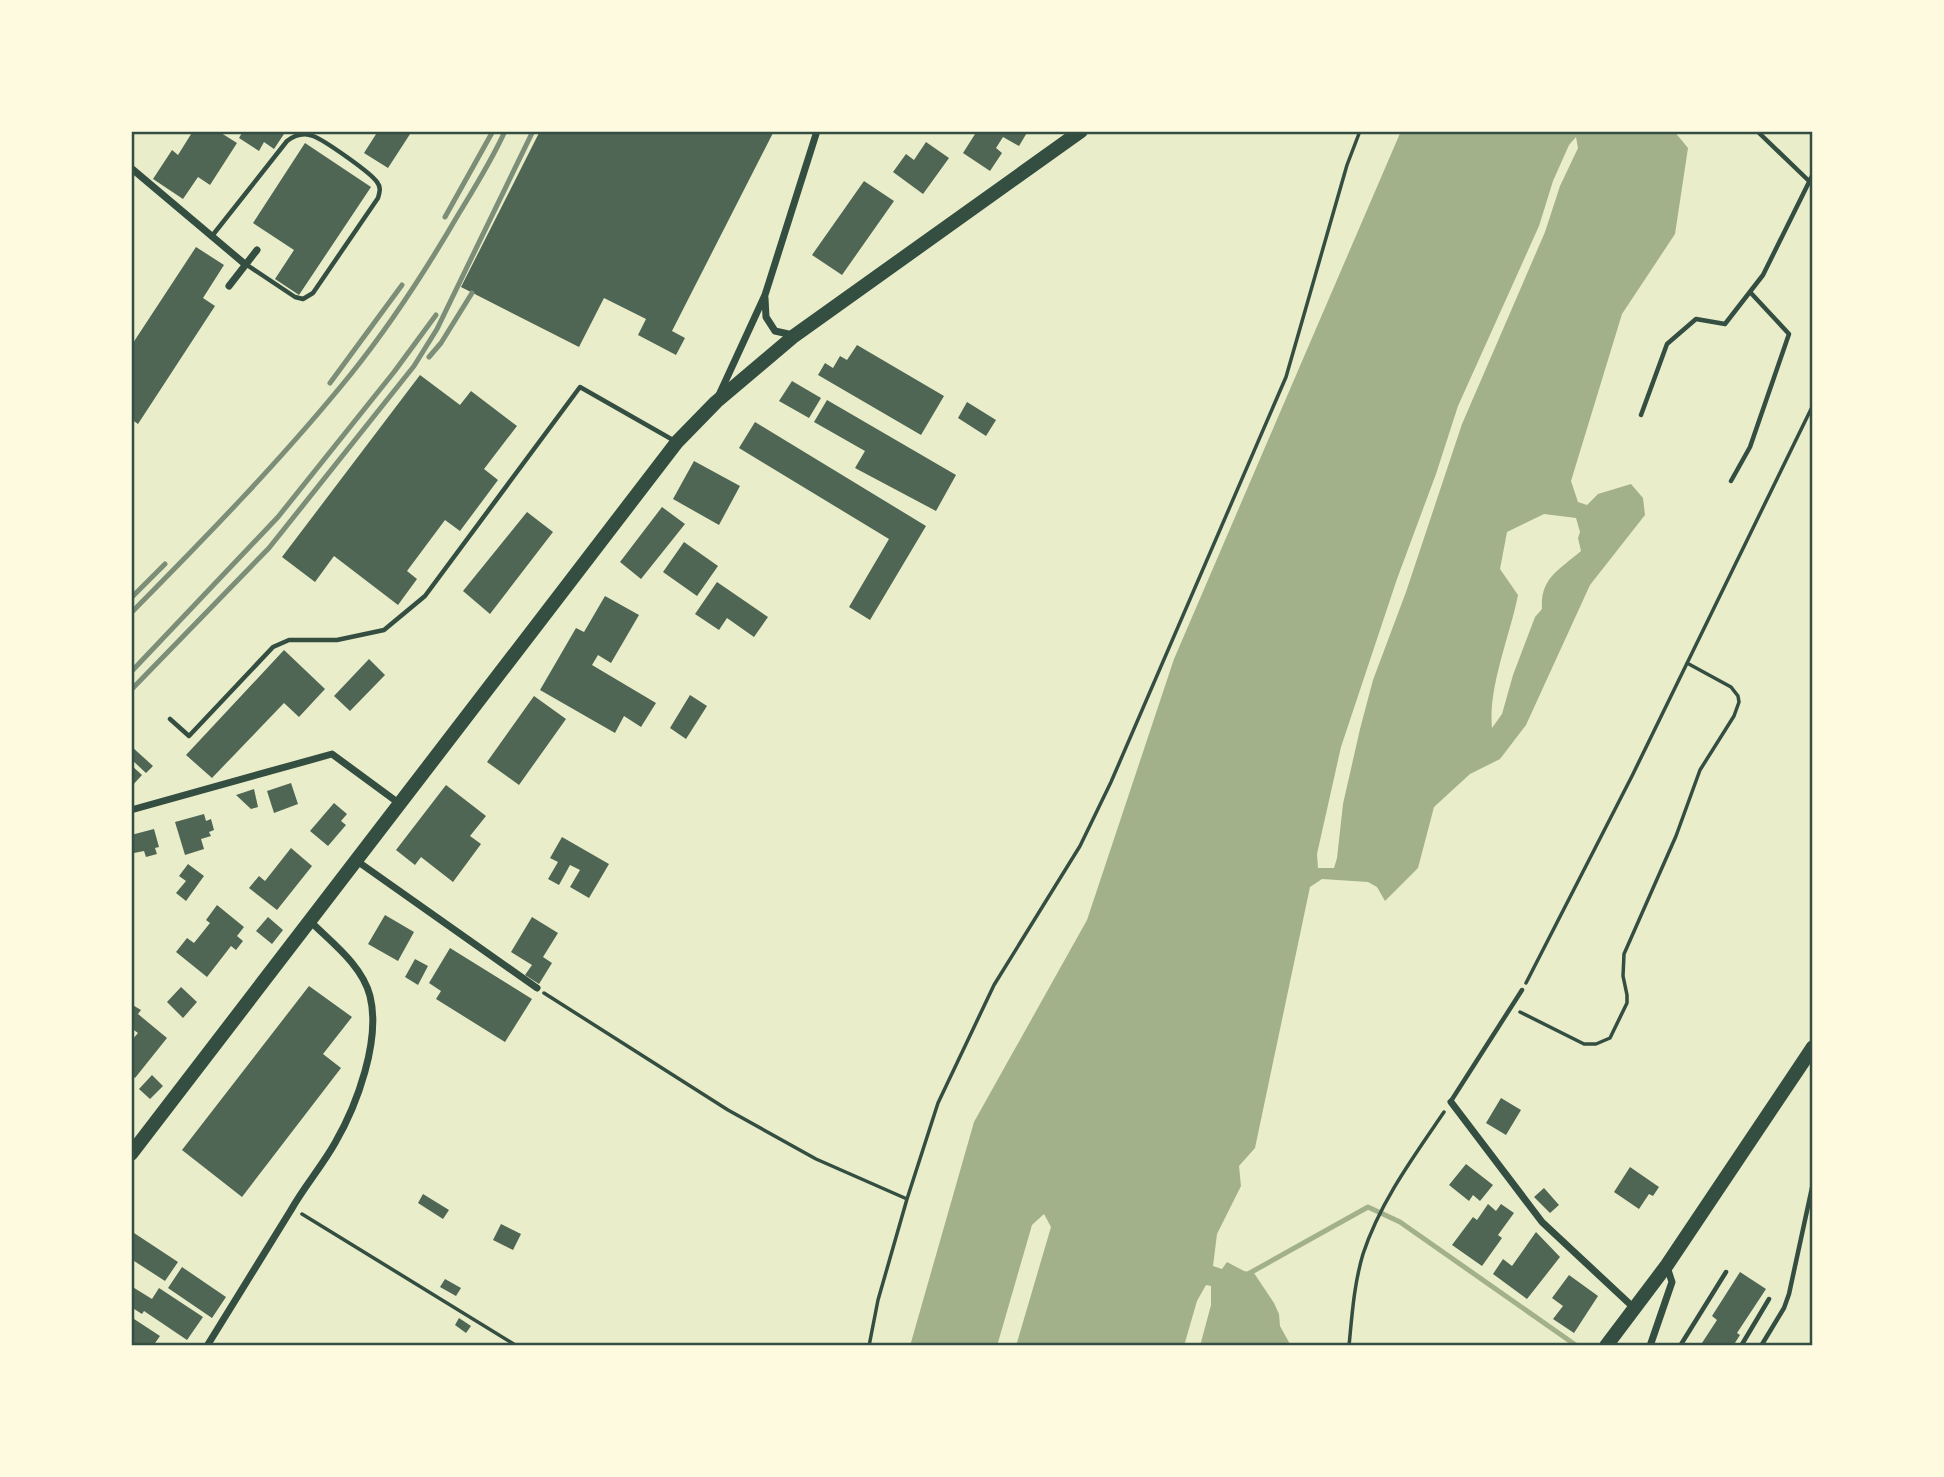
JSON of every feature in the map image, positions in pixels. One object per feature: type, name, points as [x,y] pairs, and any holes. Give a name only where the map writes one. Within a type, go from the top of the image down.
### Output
[{"type":"main road","points":[[131,1154],[677,442],[716,402],[794,336],[1081,131]]},
{"type":"main road","points":[[1607,1345],[1667,1265],[1813,1047]]},
{"type":"street","points":[[716,402],[765,295],[817,131]]},
{"type":"street","points":[[131,168],[246,265]]},
{"type":"street","points":[[229,286],[257,250]]},
{"type":"street","points":[[765,295],[766,317],[775,331],[794,336]]},
{"type":"street","points":[[131,810],[332,754],[400,805]]},
{"type":"street","points":[[357,861],[537,988]]},
{"type":"street","points":[[207,1346],[336,1142],[350,1114],[370,1049],[373,1026],[370,995],[365,982],[357,969],[311,922]]},
{"type":"street","points":[[1451,1102],[1542,1222],[1633,1307]]},
{"type":"street","points":[[1650,1346],[1672,1282],[1667,1265]]},
{"type":"lane","points":[[1757,131],[1809,181]]},
{"type":"lane","points":[[212,236],[287,141],[294,136],[312,135],[370,174],[379,184],[378,198],[313,293],[303,299],[295,297],[246,265]]},
{"type":"lane","points":[[1641,415],[1667,344],[1696,319],[1725,324],[1763,275],[1813,174]]},
{"type":"lane","points":[[1731,481],[1750,447],[1789,334],[1750,292]]},
{"type":"lane","points":[[170,719],[189,736],[273,647],[289,640],[337,640],[384,630],[425,596],[580,387],[677,442]]},
{"type":"lane","points":[[1451,1102],[1522,990]]},
{"type":"lane","points":[[1761,1346],[1784,1308],[1789,1294],[1813,1183]]},
{"type":"lane","points":[[1680,1346],[1726,1272]]},
{"type":"lane","points":[[1741,1346],[1769,1299]]},
{"type":"path","points":[[869,1346],[878,1300],[938,1103],[994,985],[1080,846],[1111,782],[1286,377],[1346,164],[1360,131]]},
{"type":"path","points":[[1522,990],[1633,776],[1813,405]]},
{"type":"path","points":[[1512,1008],[1584,1044],[1596,1044],[1610,1038],[1619,1021],[1628,995],[1623,976],[1624,954],[1676,836],[1700,771],[1734,716],[1739,702],[1731,687],[1687,663]]},
{"type":"path","points":[[537,988],[728,1110],[816,1159],[907,1199]]},
{"type":"path","points":[[1349,1346],[1353,1300],[1363,1254],[1379,1214],[1413,1157],[1451,1102]]},
{"type":"path","points":[[292,1208],[517,1346]]},
{"type":"shaded area","points":[[1401,131],[1674,131],[1688,148],[1675,234],[1622,314],[1571,481],[1578,502],[1587,505],[1598,494],[1631,484],[1643,498],[1645,515],[1590,585],[1526,725],[1500,759],[1470,774],[1434,807],[1418,868],[1385,901],[1377,887],[1368,882],[1322,879],[1310,887],[1255,1148],[1239,1166],[1241,1186],[1217,1234],[1213,1266],[1222,1269],[1227,1262],[1254,1273],[1274,1303],[1280,1326],[1291,1346],[1200,1346],[1211,1305],[1211,1286],[1206,1285],[1197,1301],[1184,1346],[1016,1346],[1051,1227],[1044,1214],[1032,1225],[997,1346],[910,1346],[974,1122],[1087,920],[1174,659]],"holes":[[[1576,137],[1578,148],[1560,186],[1545,232],[1462,424],[1406,592],[1373,680],[1343,804],[1334,868],[1318,868],[1317,854],[1341,747],[1458,406],[1539,226],[1553,181],[1569,145]],[[1544,514],[1576,518],[1581,551],[1548,582],[1542,598],[1542,609],[1535,617],[1513,675],[1502,714],[1492,728],[1496,679],[1518,595],[1500,569],[1507,532]]]},
{"type":"building","points":[[193,131],[218,131],[237,143],[210,185],[198,177],[183,199],[153,179],[172,150],[178,155]]},
{"type":"building","points":[[243,131],[286,131],[274,149],[264,142],[259,151],[239,138]]},
{"type":"building","points":[[378,131],[412,131],[388,168],[364,153]]},
{"type":"building","points":[[540,131],[774,131],[672,331],[685,338],[676,355],[638,335],[646,319],[604,298],[579,347],[461,287]]},
{"type":"building","points":[[977,131],[1028,131],[1019,146],[1003,137],[996,148],[1002,153],[990,171],[963,153]]},
{"type":"building","points":[[926,142],[949,158],[923,194],[893,172],[906,154],[914,160]]},
{"type":"building","points":[[305,143],[371,187],[299,295],[275,279],[294,250],[253,223]]},
{"type":"building","points":[[864,181],[894,201],[842,275],[812,255]]},
{"type":"building","points":[[196,247],[224,265],[203,298],[215,306],[138,424],[131,419],[131,346]]},
{"type":"building","points":[[857,345],[944,396],[921,435],[818,375],[825,363],[833,368],[840,356],[847,360]]},
{"type":"building","points":[[420,375],[460,405],[471,391],[517,426],[484,469],[498,480],[460,531],[445,520],[407,571],[417,579],[398,605],[334,556],[315,582],[282,557]]},
{"type":"building","points":[[792,381],[821,398],[809,418],[779,401]]},
{"type":"building","points":[[827,400],[956,475],[936,511],[855,468],[865,451],[814,422]]},
{"type":"building","points":[[967,402],[996,420],[986,436],[958,418]]},
{"type":"building","points":[[755,422],[926,526],[870,620],[849,607],[889,539],[739,448]]},
{"type":"building","points":[[694,461],[740,486],[719,525],[673,499]]},
{"type":"building","points":[[662,507],[685,524],[641,579],[620,562]]},
{"type":"building","points":[[527,512],[553,532],[490,614],[463,591]]},
{"type":"building","points":[[684,542],[718,566],[697,596],[663,572]]},
{"type":"building","points":[[717,582],[768,617],[754,637],[727,618],[719,630],[695,614]]},
{"type":"building","points":[[605,596],[639,615],[611,663],[598,655],[592,665],[656,703],[641,727],[624,716],[615,733],[540,690],[576,628],[584,632]]},
{"type":"building","points":[[284,650],[325,689],[299,717],[284,703],[212,778],[186,755]]},
{"type":"building","points":[[369,659],[385,675],[350,711],[334,696]]},
{"type":"building","points":[[690,695],[707,706],[686,739],[670,728]]},
{"type":"building","points":[[534,696],[566,719],[519,785],[487,762]]},
{"type":"building","points":[[131,746],[153,766],[146,773],[131,759]]},
{"type":"building","points":[[131,765],[142,775],[131,787]]},
{"type":"building","points":[[291,783],[298,804],[274,813],[267,791]]},
{"type":"building","points":[[446,785],[486,816],[470,836],[481,844],[453,882],[421,857],[415,865],[396,850]]},
{"type":"building","points":[[254,789],[258,807],[251,809],[236,795]]},
{"type":"building","points":[[334,803],[347,814],[341,821],[346,825],[328,846],[310,831]]},
{"type":"building","points":[[204,814],[206,821],[211,819],[214,830],[209,832],[211,836],[201,839],[204,849],[185,855],[175,822]]},
{"type":"building","points":[[154,829],[159,847],[155,848],[157,854],[146,857],[144,851],[134,853],[131,835]]},
{"type":"building","points":[[562,837],[609,864],[589,898],[570,887],[580,870],[570,865],[559,885],[548,879],[558,862],[550,858]]},
{"type":"building","points":[[291,848],[312,866],[277,910],[249,888],[259,876],[265,881]]},
{"type":"building","points":[[188,864],[204,876],[186,901],[176,893],[186,881],[179,876]]},
{"type":"building","points":[[217,905],[244,927],[237,936],[243,941],[236,950],[231,946],[207,977],[176,952],[187,938],[194,943],[210,923],[206,920]]},
{"type":"building","points":[[385,915],[414,932],[398,961],[368,944]]},
{"type":"building","points":[[268,917],[283,930],[272,944],[256,931]]},
{"type":"building","points":[[532,917],[558,933],[543,957],[552,963],[539,984],[525,975],[532,965],[511,952]]},
{"type":"building","points":[[450,948],[532,999],[505,1042],[436,999],[441,991],[429,983]]},
{"type":"building","points":[[415,959],[428,966],[418,985],[405,977]]},
{"type":"building","points":[[309,986],[352,1017],[323,1054],[341,1068],[242,1197],[182,1150]]},
{"type":"building","points":[[181,987],[197,1002],[183,1018],[167,1002]]},
{"type":"building","points":[[131,1004],[141,1010],[138,1014],[167,1038],[135,1078],[131,1075],[131,1041],[138,1033],[131,1028]]},
{"type":"building","points":[[152,1075],[163,1086],[150,1099],[139,1089]]},
{"type":"building","points":[[1501,1098],[1521,1110],[1506,1135],[1486,1123]]},
{"type":"building","points":[[1466,1164],[1493,1185],[1480,1201],[1473,1195],[1469,1201],[1449,1185]]},
{"type":"building","points":[[1630,1167],[1659,1187],[1653,1196],[1649,1194],[1639,1209],[1614,1192]]},
{"type":"building","points":[[1544,1188],[1559,1205],[1550,1213],[1534,1197]]},
{"type":"building","points":[[423,1194],[449,1210],[443,1219],[418,1203]]},
{"type":"building","points":[[1488,1204],[1496,1211],[1501,1204],[1514,1213],[1498,1235],[1502,1238],[1482,1266],[1452,1245],[1473,1217],[1477,1220]]},
{"type":"building","points":[[501,1224],[521,1234],[513,1250],[493,1240]]},
{"type":"building","points":[[131,1231],[178,1262],[165,1281],[131,1259]]},
{"type":"building","points":[[1536,1232],[1560,1257],[1527,1299],[1493,1274],[1503,1259],[1512,1266]]},
{"type":"building","points":[[182,1267],[226,1297],[212,1318],[168,1288]]},
{"type":"building","points":[[1740,1272],[1766,1289],[1737,1333],[1740,1335],[1733,1346],[1700,1346],[1717,1320],[1712,1316]]},
{"type":"building","points":[[1569,1275],[1598,1296],[1574,1333],[1553,1319],[1563,1306],[1552,1298]]},
{"type":"building","points":[[445,1279],[461,1288],[456,1296],[440,1287]]},
{"type":"building","points":[[131,1286],[152,1299],[159,1288],[203,1317],[187,1340],[144,1311],[142,1314],[131,1307]]},
{"type":"building","points":[[131,1317],[160,1336],[153,1346],[131,1346]]},
{"type":"building","points":[[459,1318],[471,1326],[466,1333],[455,1325]]},
{"type":"waterway","points":[[1248,1274],[1368,1207],[1400,1222],[1577,1346]]},
{"type":"railway","points":[[445,217],[493,131]]},
{"type":"railway","points":[[131,613],[272,466],[366,355],[433,256],[505,131]]},
{"type":"railway","points":[[131,690],[269,548],[414,366],[437,329],[533,131]]},
{"type":"railway","points":[[330,383],[402,285]]},
{"type":"railway","points":[[429,357],[441,343],[472,293]]},
{"type":"railway","points":[[131,672],[278,517],[436,315]]},
{"type":"railway","points":[[131,598],[165,564]]}]
